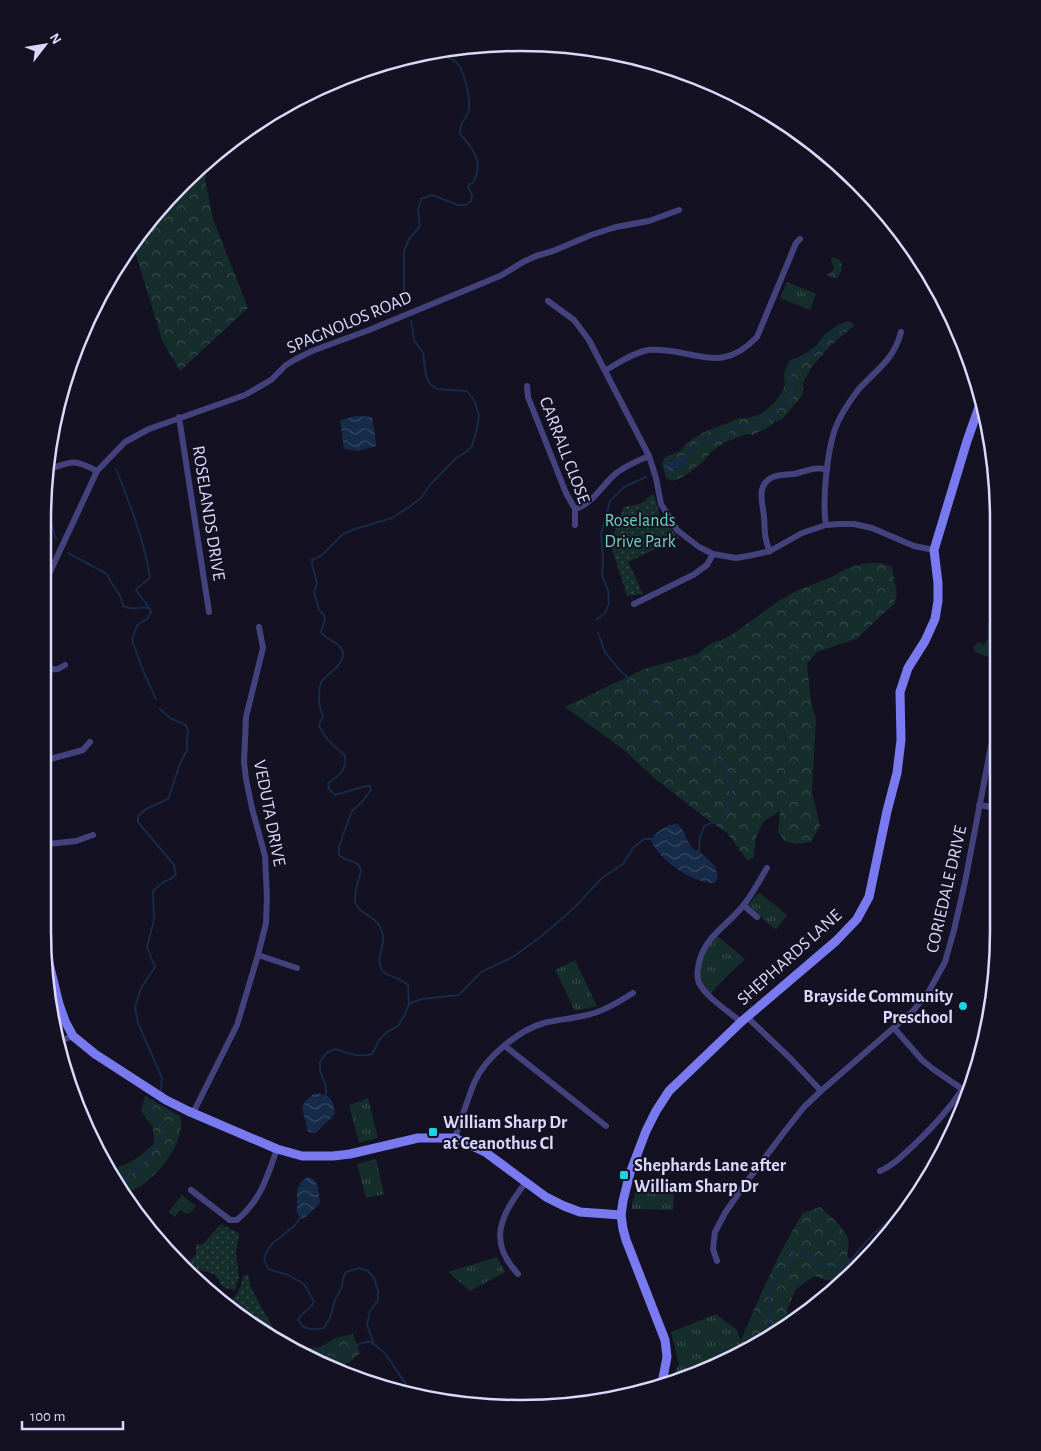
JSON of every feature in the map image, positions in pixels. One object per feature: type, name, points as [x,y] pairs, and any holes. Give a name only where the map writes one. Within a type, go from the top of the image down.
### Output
[{"type":"street","name":"SPAGNOLOS ROAD","points":[[96,472],[125,442],[149,429],[179,417],[245,395],[270,380],[286,365],[312,351],[500,276],[536,256],[591,235],[616,227],[649,221],[679,210]]},
{"type":"street","points":[[606,370],[633,354],[647,350],[659,350],[717,359],[733,356],[748,347],[757,337],[796,243],[800,239]]},
{"type":"street","points":[[548,301],[574,320],[589,340],[649,456],[661,504],[677,530],[693,543],[712,554],[736,558],[770,551],[802,533],[826,524],[854,524],[872,528],[914,546],[934,550]]},
{"type":"street","points":[[826,524],[824,513],[830,444],[841,415],[860,389],[892,355],[901,332]]},
{"type":"street","name":"CARRALL CLOSE","points":[[526,386],[528,397],[556,470],[575,510],[575,525]]},
{"type":"street","name":"SHEPHARDS LANE","points":[[663,1377],[667,1357],[665,1340],[646,1287],[626,1240],[621,1215],[630,1173],[646,1131],[669,1091],[744,1020],[836,941],[857,919],[869,897],[897,773],[901,740],[900,692],[908,668],[925,641],[934,619],[938,601],[938,583],[934,550],[966,441],[977,412]]},
{"type":"street","name":"ROSELANDS DRIVE","points":[[179,417],[209,612]]},
{"type":"street","points":[[575,510],[581,508],[590,500],[615,474],[649,456]]},
{"type":"street","points":[[51,568],[96,472],[79,462],[68,462],[54,468]]},
{"type":"street","points":[[770,551],[764,533],[761,497],[766,482],[771,478],[811,468],[827,469]]},
{"type":"street","points":[[634,604],[693,575],[707,565],[712,554]]},
{"type":"street","name":"VEDUTA DRIVE","points":[[193,1113],[237,1025],[266,922],[267,871],[246,779],[244,746],[246,717],[263,648],[259,627]]},
{"type":"street","points":[[51,669],[58,669],[65,665]]},
{"type":"street","points":[[51,759],[83,750],[90,742]]},
{"type":"street","name":"CORIEDALE DRIVE","points":[[718,1261],[713,1249],[715,1232],[725,1213],[785,1130],[820,1091],[913,1011],[930,990],[945,962],[965,882],[990,751]]},
{"type":"street","points":[[979,805],[990,807]]},
{"type":"street","points":[[51,844],[76,841],[93,835]]},
{"type":"street","points":[[767,868],[744,906],[707,942],[700,957],[698,982],[706,992],[790,1058],[820,1091]]},
{"type":"street","points":[[744,906],[757,917]]},
{"type":"street","points":[[258,955],[296,968]]},
{"type":"street","points":[[54,980],[65,1021],[73,1036],[95,1054],[166,1100],[277,1149],[302,1156],[333,1156],[365,1151],[418,1138],[455,1138],[485,1152],[546,1197],[580,1212],[621,1215]]},
{"type":"street","points":[[455,1138],[476,1079],[489,1060],[505,1046],[524,1032],[542,1024],[600,1011],[618,1003],[633,993]]},
{"type":"street","points":[[894,1028],[922,1060],[962,1089]]},
{"type":"street","points":[[64,1039],[73,1036]]},
{"type":"street","points":[[505,1046],[606,1126]]},
{"type":"street","points":[[880,1171],[892,1165],[928,1131],[958,1098]]},
{"type":"street","points":[[191,1190],[230,1220],[237,1220],[247,1212],[263,1188],[277,1149]]},
{"type":"street","points":[[518,1274],[503,1253],[500,1240],[501,1228],[504,1216],[512,1201],[526,1182]]},
{"type":"green space","points":[[206,172],[205,180],[213,219],[248,308],[180,371],[162,340],[135,253],[168,211]]},
{"type":"green space","points":[[832,257],[839,259],[842,267],[840,274],[836,278],[827,275],[834,268],[831,260]]},
{"type":"green space","points":[[787,282],[816,294],[810,310],[780,298]]},
{"type":"green space","points":[[848,321],[855,325],[830,346],[811,368],[803,383],[803,393],[782,419],[752,435],[747,434],[725,442],[683,477],[672,481],[666,478],[662,464],[665,457],[680,451],[688,442],[702,433],[740,418],[754,416],[768,408],[783,390],[785,384],[784,372],[789,361],[803,355],[816,346],[825,334],[839,324]],"holes":[[[685,455],[688,459],[677,469],[669,473],[669,460],[675,460]]]},
{"type":"green space","name":"Roselands Drive Park","points":[[654,494],[660,516],[679,538],[628,562],[643,594],[627,596],[611,546],[616,526],[624,507],[643,503]]},
{"type":"green space","points":[[867,563],[881,563],[892,567],[897,593],[894,604],[856,639],[817,652],[807,663],[811,702],[816,720],[812,792],[820,826],[811,842],[796,844],[784,841],[778,831],[780,811],[763,822],[756,838],[754,857],[748,861],[727,833],[654,778],[624,750],[565,707],[644,669],[698,654],[708,645],[730,636],[780,600],[796,591],[848,568]]},
{"type":"green space","points":[[990,621],[990,658],[974,651],[974,646],[978,642],[984,644],[988,639],[988,622]]},
{"type":"green space","points":[[759,892],[787,915],[776,930],[747,906]]},
{"type":"green space","points":[[715,934],[745,959],[709,995],[698,982],[698,966]]},
{"type":"green space","points":[[575,960],[597,1006],[575,1011],[555,970]]},
{"type":"green space","points":[[145,1096],[180,1116],[181,1124],[179,1137],[168,1159],[151,1178],[130,1191],[115,1167],[128,1163],[154,1144],[153,1127],[141,1111]]},
{"type":"green space","points":[[368,1098],[378,1138],[359,1143],[349,1105]]},
{"type":"green space","points":[[376,1159],[384,1194],[366,1198],[357,1164]]},
{"type":"green space","points":[[639,1182],[674,1195],[673,1210],[632,1209]]},
{"type":"green space","points":[[182,1195],[196,1206],[192,1212],[186,1214],[180,1210],[175,1217],[168,1212]]},
{"type":"green space","points":[[820,1207],[846,1234],[848,1239],[847,1256],[851,1260],[857,1257],[832,1281],[814,1276],[796,1289],[787,1310],[789,1315],[739,1345],[767,1281],[803,1213]]},
{"type":"green space","points":[[221,1224],[239,1233],[236,1253],[239,1277],[235,1290],[224,1287],[216,1276],[197,1270],[189,1262],[196,1254],[196,1244],[201,1245]]},
{"type":"green space","points":[[497,1257],[505,1272],[470,1291],[448,1272]]},
{"type":"green space","points":[[248,1274],[251,1288],[274,1330],[231,1300],[238,1292],[243,1276]]},
{"type":"green space","points":[[716,1314],[737,1330],[741,1342],[739,1345],[728,1351],[674,1374],[679,1364],[671,1332]]},
{"type":"green space","points":[[353,1334],[360,1353],[344,1365],[307,1348],[320,1347],[335,1338]]},
{"type":"water","points":[[356,416],[372,417],[376,446],[358,451],[344,449],[340,420]]},
{"type":"water","points":[[688,455],[688,459],[682,466],[669,473],[666,472],[664,465],[666,462]]},
{"type":"water","points":[[677,823],[693,849],[699,851],[715,866],[718,876],[715,883],[697,880],[687,875],[669,863],[655,848],[651,840],[653,837],[662,829]]},
{"type":"water","points":[[315,1093],[325,1095],[332,1101],[335,1114],[316,1133],[308,1132],[302,1108],[306,1100]]},
{"type":"water","points":[[307,1177],[316,1183],[320,1203],[306,1217],[301,1219],[297,1213],[297,1190],[301,1182]]},
{"type":"waterway","points":[[406,305],[404,299],[404,251],[409,239],[420,226],[418,210],[421,199],[432,195],[458,205],[466,205],[471,201],[472,194],[468,187],[469,184],[472,184],[478,170],[476,157],[470,145],[460,134],[461,124],[467,116],[469,108],[466,86],[458,65],[447,57]]},
{"type":"waterway","points":[[326,1095],[326,1086],[320,1071],[320,1062],[326,1053],[335,1049],[358,1055],[372,1054],[379,1040],[387,1032],[398,1026],[409,1004],[408,985],[382,971],[379,960],[383,938],[379,924],[356,905],[355,893],[361,870],[358,864],[339,855],[339,846],[352,811],[371,790],[370,786],[366,786],[335,795],[329,789],[328,783],[339,775],[345,765],[345,756],[327,739],[319,726],[323,715],[320,706],[319,690],[322,681],[341,661],[343,653],[336,643],[321,632],[325,619],[319,610],[314,592],[317,583],[312,560],[322,555],[343,534],[392,518],[421,498],[430,485],[456,458],[472,446],[479,415],[474,400],[467,391],[437,389],[430,384],[426,376],[423,353],[414,340],[411,321]]},
{"type":"waterway","points":[[688,455],[696,444],[704,438],[725,435],[733,428],[739,426],[756,428],[769,419],[781,405],[794,396],[791,379],[793,365],[813,354],[835,334],[847,327]]},
{"type":"waterway","points":[[116,469],[140,536],[150,577],[136,590],[151,612],[147,619],[137,625],[132,640],[156,699]]},
{"type":"waterway","points":[[596,620],[605,613],[609,603],[608,590],[602,576],[601,534],[610,501],[624,487],[646,477]]},
{"type":"waterway","points":[[51,522],[56,539]]},
{"type":"waterway","points":[[68,553],[107,574],[121,597],[123,606],[149,608]]},
{"type":"waterway","points":[[598,633],[605,652],[617,667],[694,744],[722,761],[731,781],[730,801],[724,816],[704,826],[700,837],[699,851],[697,851]]},
{"type":"waterway","points":[[160,709],[170,718],[186,725],[188,730],[187,750],[168,799],[146,809],[138,816],[138,822],[174,865],[176,874],[153,891],[154,920],[147,947],[155,967],[141,988],[135,1007],[138,1023],[162,1078],[161,1090]]},
{"type":"waterway","points":[[409,1004],[421,999],[459,995],[481,972],[513,957],[543,935],[575,907],[602,878],[623,864],[633,848],[644,839],[653,839]]},
{"type":"waterway","points":[[122,1179],[138,1168],[163,1136],[164,1131],[151,1113],[153,1100]]},
{"type":"waterway","points":[[301,1216],[296,1224],[268,1249],[264,1258],[268,1269],[288,1275],[304,1284],[314,1302],[298,1320],[306,1328],[313,1329],[324,1328],[330,1318],[346,1272],[359,1268],[368,1271],[374,1278],[378,1291],[378,1300],[370,1311],[367,1325],[374,1344]]},
{"type":"waterway","points":[[769,1329],[768,1303],[773,1282],[789,1267],[795,1252],[807,1253],[817,1264],[833,1268],[849,1262],[872,1235],[888,1222]]},
{"type":"waterway","points":[[320,1354],[332,1353],[369,1341],[384,1352],[406,1386]]},
{"type":"place","name":"Brayside Community Preschool","points":[[963,1006]]},
{"type":"place","name":"William Sharp Dr at Ceanothus Cl","points":[[433,1132]]},
{"type":"place","name":"Shephards Lane after William Sharp Dr","points":[[624,1175]]}]
